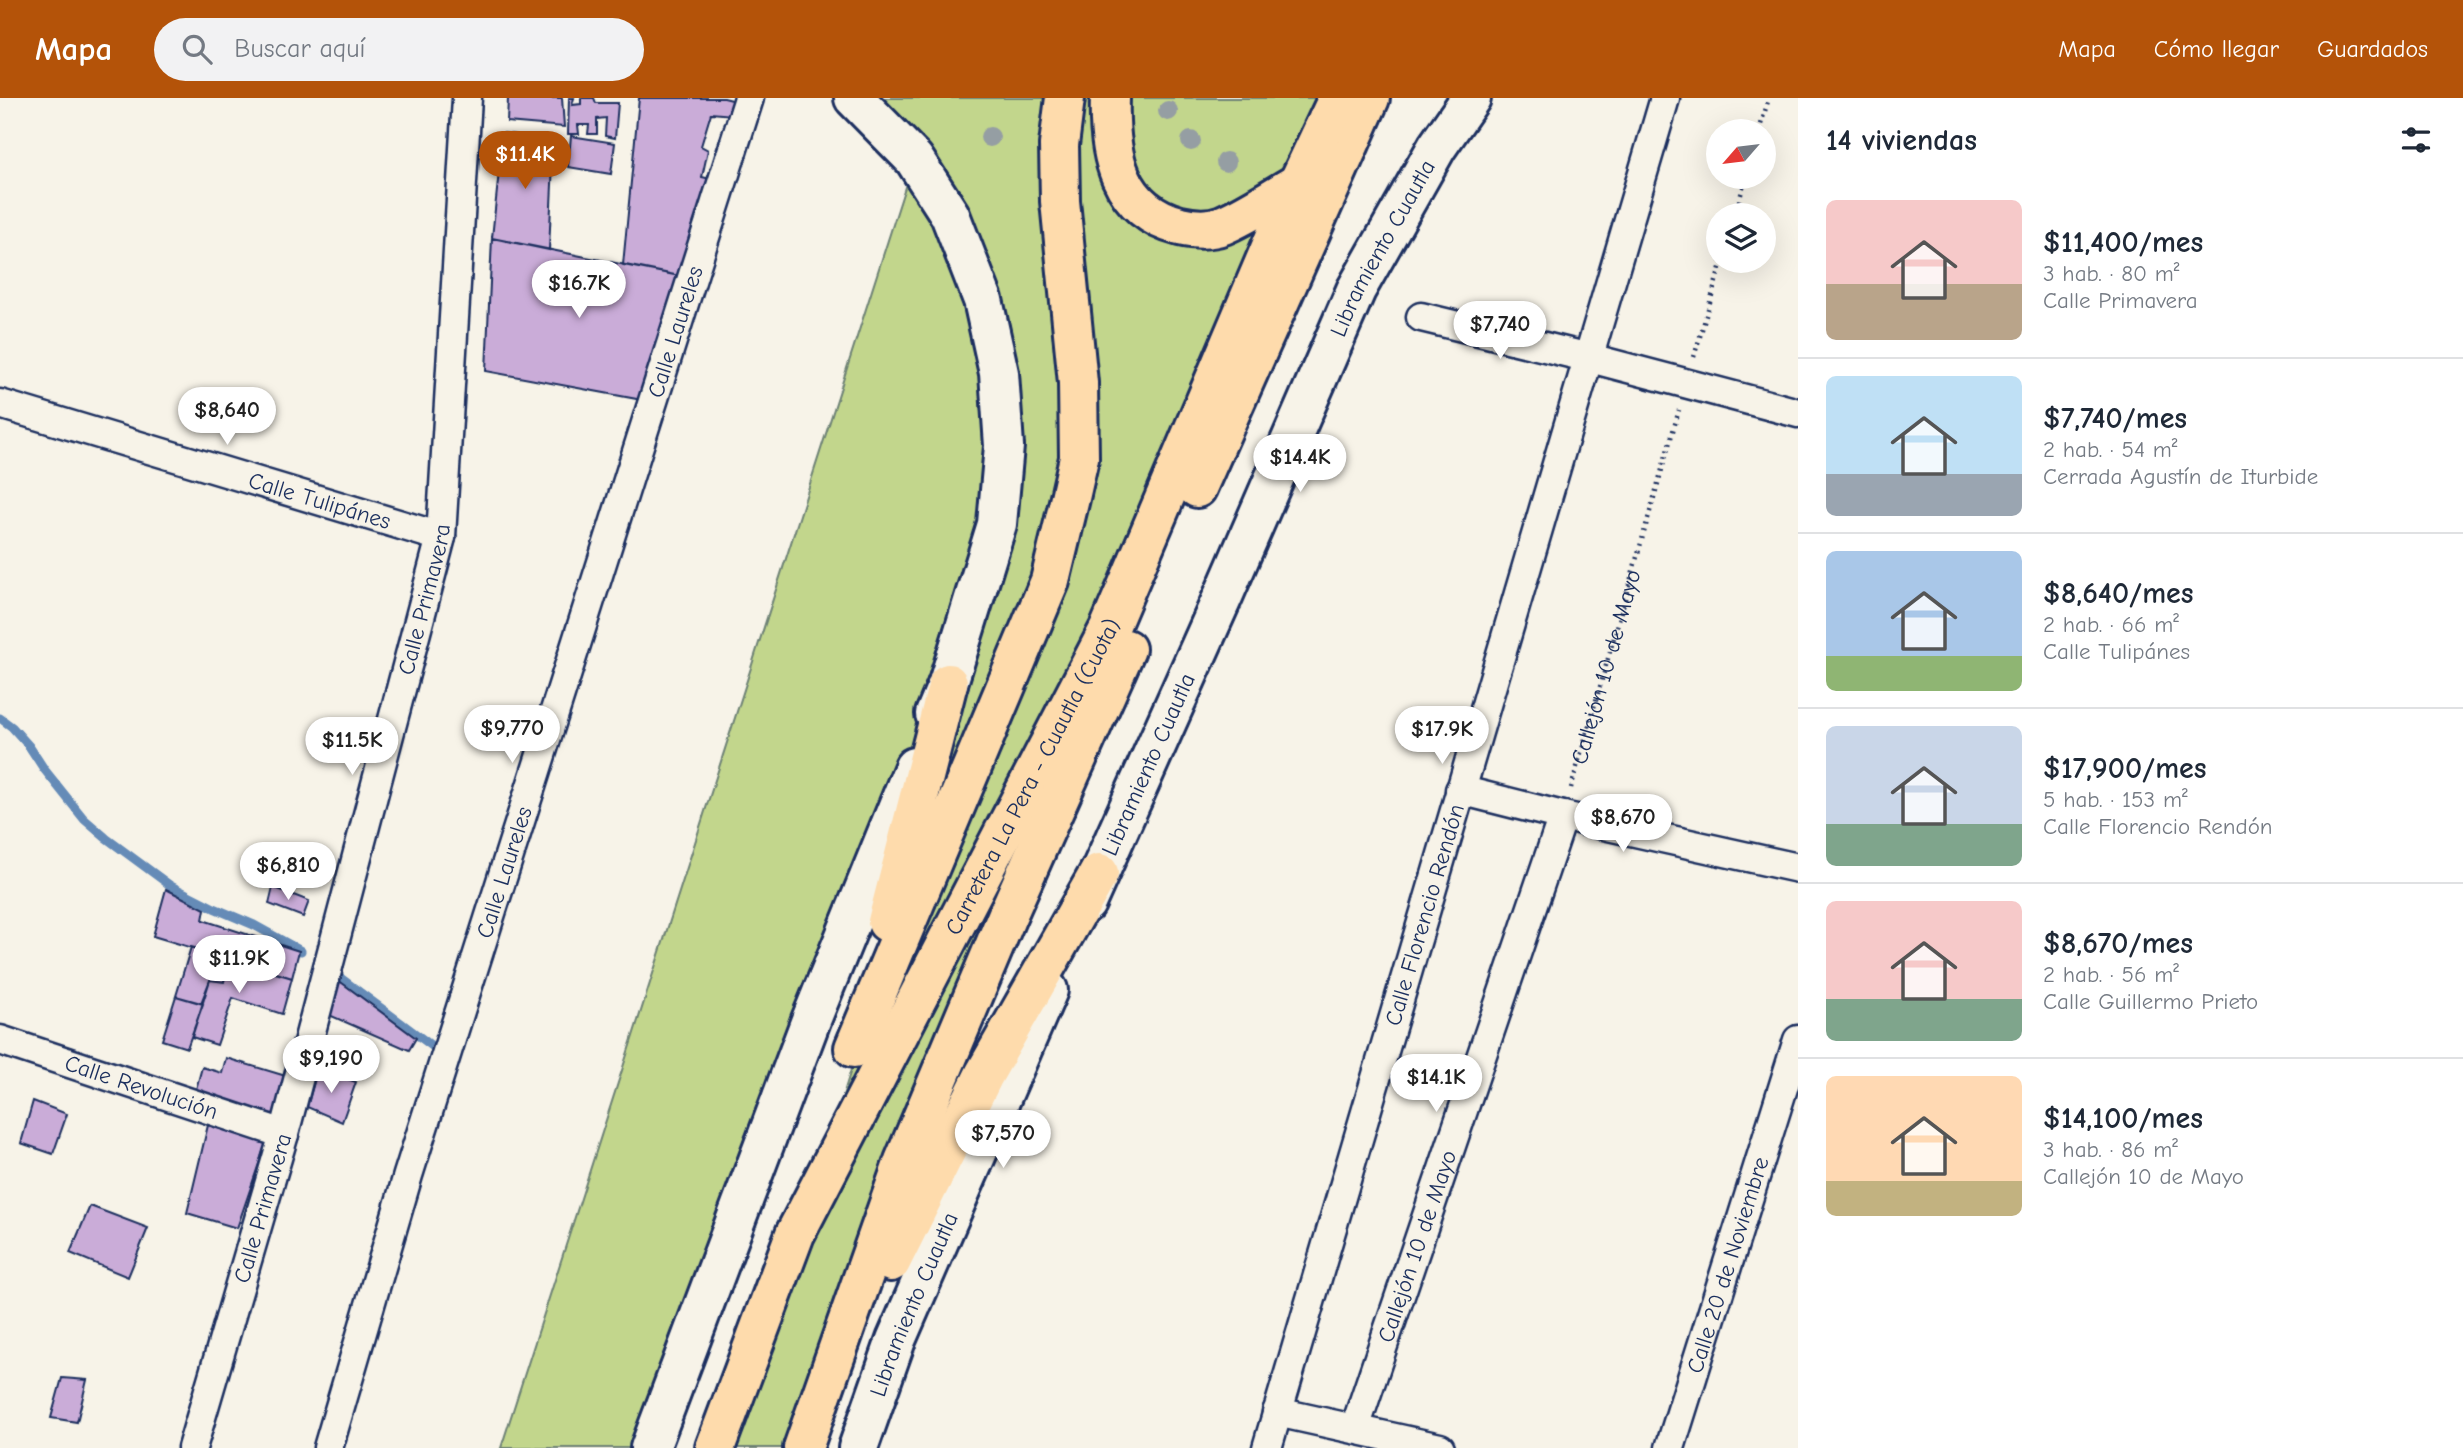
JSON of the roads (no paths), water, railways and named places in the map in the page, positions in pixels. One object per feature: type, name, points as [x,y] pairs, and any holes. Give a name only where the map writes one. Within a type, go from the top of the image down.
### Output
[{"type":"highway","points":[[854,1048],[1050,581],[1079,458],[1078,383],[1060,201],[1059,145],[1065,98]]},
{"type":"highway","points":[[1110,98],[1109,123],[1113,152],[1122,180],[1136,203],[1167,223],[1192,229],[1221,226],[1298,183]]},
{"type":"highway","name":"Carretera La Pera - Cuautla (Cuota)","points":[[715,1448],[795,1234],[1109,629],[1298,183],[1338,98]]},
{"type":"highway","name":"Carretera La Pera - Cuautla (Cuota)","points":[[803,1448],[904,1160],[996,942],[1370,98]]},
{"type":"highway","points":[[795,1234],[854,1048],[948,683]]},
{"type":"highway","points":[[817,1412],[984,1075],[1099,873]]},
{"type":"main road","points":[[650,1448],[811,1020],[948,683],[997,524],[1004,446],[999,373],[982,300],[950,215],[914,159],[853,98]]},
{"type":"main road","name":"Libramiento Cuautla","points":[[858,1448],[896,1340],[1356,290],[1437,147],[1471,98]]},
{"type":"street","name":"Calle Primavera","points":[[192,1448],[284,1134],[440,537],[467,98]]},
{"type":"street","name":"Calle Laureles","points":[[328,1448],[408,1175],[749,98]]},
{"type":"street","name":"Calle Florencio Rendón","points":[[1266,1448],[1665,98]]},
{"type":"street","points":[[1421,317],[1590,358],[1798,414]]},
{"type":"street","name":"Calle Tulipánes","points":[[0,404],[440,537]]},
{"type":"street","points":[[1460,790],[1563,816],[1798,868]]},
{"type":"street","name":"Callejón 10 de Mayo","points":[[1355,1429],[1563,816]]},
{"type":"street","name":"Calle Revolución","points":[[0,1040],[284,1134]]},
{"type":"street","name":"Calle 20 de Noviembre","points":[[1670,1448],[1798,1040]]},
{"type":"street","points":[[1277,1412],[1440,1448]]},
{"type":"waterway","points":[[0,718],[29,746],[84,819],[106,838],[171,886],[254,925],[301,951]]},
{"type":"waterway","points":[[330,970],[436,1049]]}]
